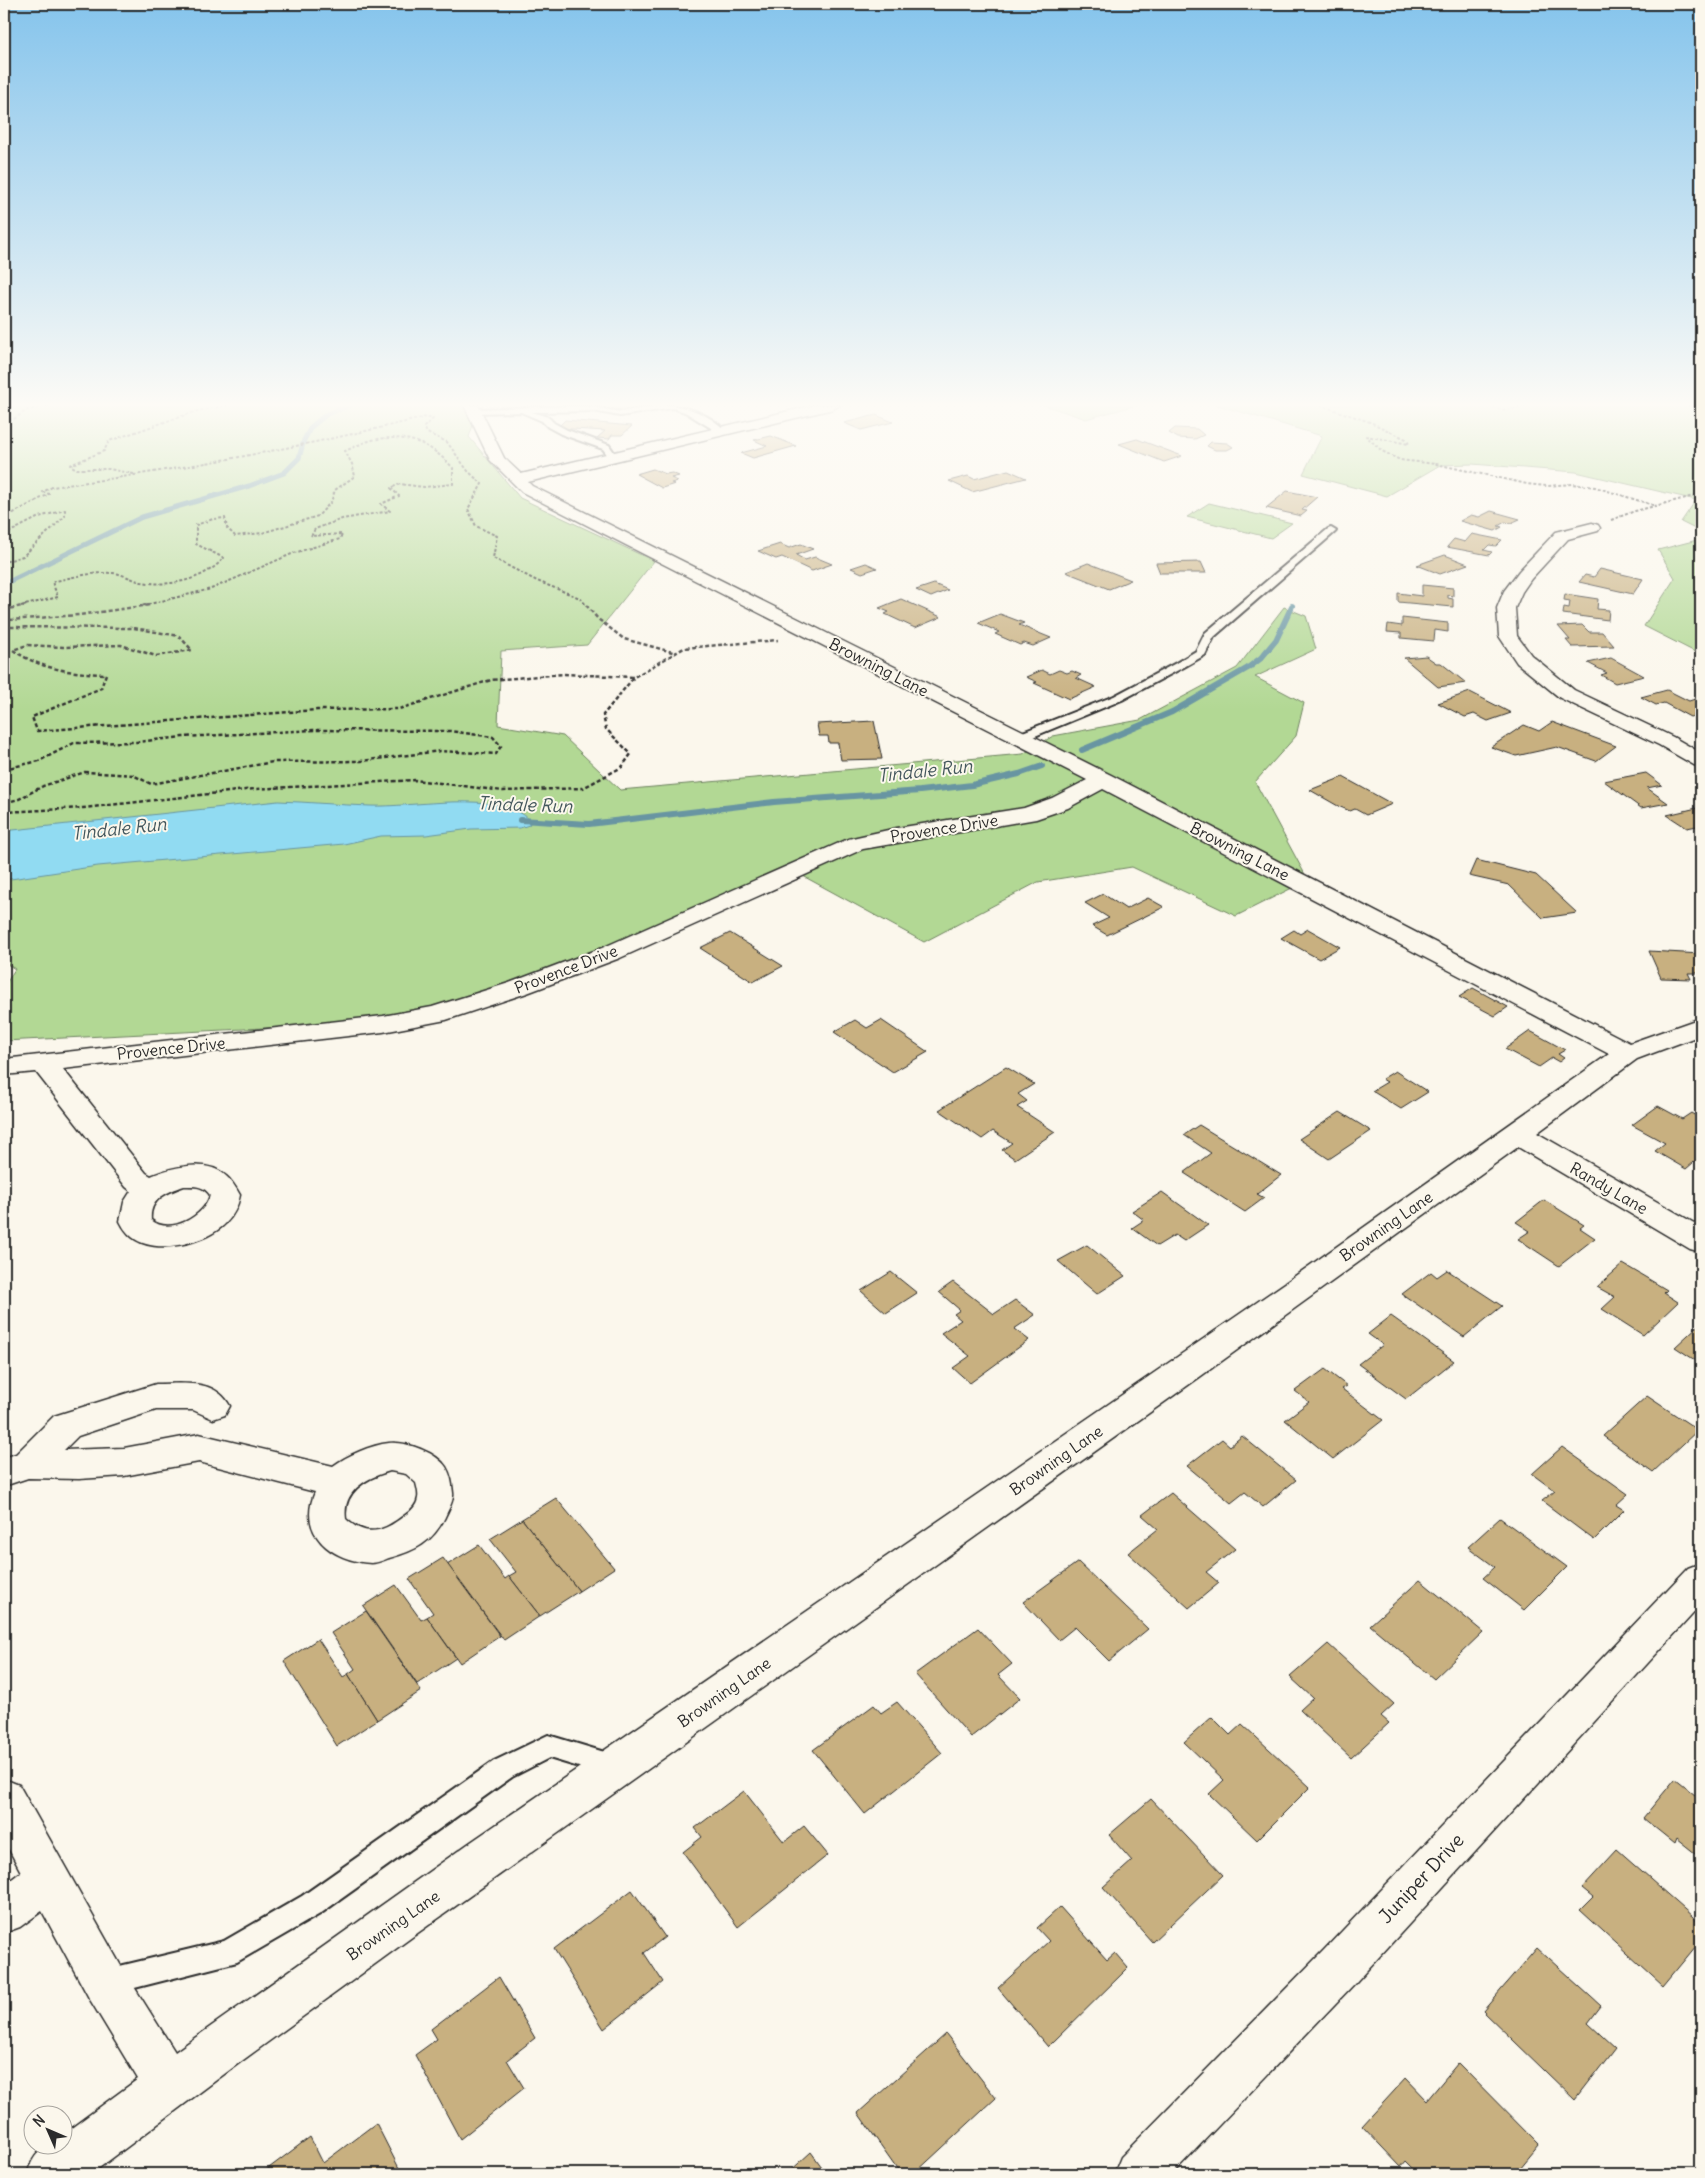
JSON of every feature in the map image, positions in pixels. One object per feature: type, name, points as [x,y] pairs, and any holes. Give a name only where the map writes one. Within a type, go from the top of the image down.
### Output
[{"type":"street","name":"Browning Lane","points":[[51,2174],[168,2085],[617,1766],[944,1539],[1628,1053],[1103,780],[559,507]]},
{"type":"street","points":[[1592,528],[1562,535],[1512,591],[1506,608],[1508,636],[1524,659],[1567,694],[1666,741],[1701,761]]},
{"type":"street","name":"Provence Drive","points":[[4,1067],[383,1024],[436,1014],[518,988],[611,953],[856,844],[897,835],[1028,814],[1060,803],[1103,780]]},
{"type":"street","points":[[1628,1053],[1701,1026]]},
{"type":"street","points":[[43,1062],[136,1180],[150,1190]]},
{"type":"street","name":"Randy Lane","points":[[1516,1134],[1701,1241]]},
{"type":"street","points":[[16,1468],[66,1426],[156,1397],[199,1397],[213,1406]]},
{"type":"street","points":[[16,1468],[124,1462],[199,1448],[322,1479],[340,1481]]},
{"type":"street","name":"Juniper Drive","points":[[1138,2174],[1340,1966],[1701,1579]]},
{"type":"street","points":[[4,1799],[105,1982],[168,2085]]},
{"type":"street","points":[[4,1911],[49,1879]]},
{"type":"lane","points":[[1019,738],[1118,698],[1201,653],[1209,636],[1331,531]]},
{"type":"lane","points":[[105,1982],[228,1953],[311,1904],[503,1769],[548,1746],[617,1766]]},
{"type":"path","points":[[4,518],[25,507]]},
{"type":"path","points":[[4,610],[58,596],[52,582],[77,575],[120,574],[141,582],[176,583],[216,569],[224,558],[196,544],[196,525],[213,519],[225,518],[227,528],[235,536],[262,533],[318,516],[327,507]]},
{"type":"path","points":[[4,623],[9,620],[79,615],[155,604],[211,589],[294,553],[340,539],[342,534],[310,536],[315,528],[342,519],[390,511],[384,507]]},
{"type":"path","points":[[470,507],[468,510],[476,526],[497,536],[493,558],[537,581],[580,598],[598,619],[624,639],[676,653]]},
{"type":"path","points":[[1592,528],[1635,511],[1653,507]]},
{"type":"path","points":[[4,535],[39,517],[65,510],[66,516],[22,556],[4,562]]},
{"type":"path","points":[[4,628],[134,628],[180,636],[192,650],[156,656],[121,645],[63,647],[27,645],[13,650],[24,660],[60,672],[106,674],[101,688],[32,717],[36,731],[317,710],[399,710],[491,680],[563,674],[634,677]]},
{"type":"path","points":[[4,812],[83,808],[255,789],[415,780],[503,791],[584,788],[622,767],[631,754],[606,730],[603,715],[634,677],[684,648],[818,636]]},
{"type":"path","points":[[4,769],[38,761],[74,742],[136,742],[183,737],[314,730],[450,731],[493,737],[501,746],[496,754],[440,751],[361,761],[274,762],[151,784],[133,775],[85,772],[43,786],[19,799],[4,802]]},
{"type":"green space","points":[[4,507],[538,507],[654,561],[587,645],[501,651],[498,725],[563,736],[620,790],[1023,754],[1053,736],[1140,720],[1237,668],[1284,607],[1306,616],[1316,649],[1255,677],[1304,703],[1296,736],[1255,782],[1308,880],[1236,916],[1132,867],[1038,882],[924,942],[792,870],[423,1020],[4,1041],[4,987],[15,969],[4,962]]},
{"type":"green space","points":[[1203,507],[1224,507],[1292,523],[1271,538],[1187,517]]},
{"type":"green space","points":[[1691,507],[1701,507],[1701,532],[1681,522]]},
{"type":"green space","points":[[1701,539],[1701,655],[1644,626],[1675,578],[1658,550]]},
{"type":"water","points":[[278,801],[370,806],[478,802],[499,805],[517,811],[531,821],[529,825],[520,828],[471,829],[426,835],[381,836],[344,844],[98,866],[4,880],[4,831]]},
{"type":"building","points":[[1306,507],[1302,510],[1307,511],[1301,516],[1266,508]]},
{"type":"building","points":[[1491,511],[1520,519],[1511,523],[1505,522],[1498,526],[1502,527],[1495,531],[1460,521],[1471,515],[1479,517]]},
{"type":"building","points":[[1472,534],[1502,540],[1496,546],[1489,545],[1484,550],[1492,552],[1489,555],[1447,547],[1454,539],[1465,542]]},
{"type":"building","points":[[780,544],[789,548],[801,544],[813,549],[796,555],[805,560],[815,557],[832,564],[812,571],[782,557],[776,559],[758,551]]},
{"type":"building","points":[[1445,555],[1468,564],[1440,574],[1417,565]]},
{"type":"building","points":[[1201,562],[1206,573],[1160,573],[1156,563]]},
{"type":"building","points":[[866,563],[877,568],[862,573],[851,568]]},
{"type":"building","points":[[1088,563],[1131,580],[1109,589],[1066,572]]},
{"type":"building","points":[[1600,569],[1643,579],[1633,594],[1579,582],[1585,575],[1594,577]]},
{"type":"building","points":[[934,584],[948,590],[931,597],[916,590]]},
{"type":"building","points":[[1422,585],[1453,588],[1453,596],[1448,595],[1448,598],[1453,599],[1453,607],[1398,602],[1398,593],[1422,596]]},
{"type":"building","points":[[1565,594],[1598,599],[1597,609],[1609,610],[1608,620],[1563,614],[1564,607],[1569,608],[1570,601],[1564,600]]},
{"type":"building","points":[[901,599],[941,617],[915,628],[885,614],[889,612],[879,608]]},
{"type":"building","points":[[1000,614],[1024,623],[1019,625],[1051,638],[1033,646],[1024,643],[1020,645],[995,634],[999,632],[978,623]]},
{"type":"building","points":[[1402,618],[1448,623],[1448,632],[1435,630],[1434,641],[1401,638],[1401,633],[1387,632],[1388,624],[1402,626]]},
{"type":"building","points":[[1582,625],[1589,632],[1602,632],[1614,646],[1572,647],[1566,640],[1570,640],[1558,626]]},
{"type":"building","points":[[1426,656],[1436,663],[1441,663],[1466,683],[1438,687],[1404,658]]},
{"type":"building","points":[[1611,658],[1644,676],[1615,683],[1601,675],[1607,673],[1588,663]]},
{"type":"building","points":[[1042,670],[1050,674],[1059,670],[1067,673],[1072,671],[1081,675],[1076,678],[1096,687],[1069,699],[1034,683],[1037,682],[1026,677]]},
{"type":"building","points":[[1667,690],[1689,701],[1698,698],[1701,700],[1701,714],[1690,717],[1664,703],[1656,705],[1641,697]]},
{"type":"building","points":[[1470,692],[1511,713],[1488,721],[1474,714],[1465,717],[1438,703]]},
{"type":"building","points":[[874,721],[882,759],[841,760],[838,743],[829,743],[828,736],[819,736],[817,724]]},
{"type":"building","points":[[1552,722],[1616,746],[1596,761],[1557,747],[1516,756],[1491,747],[1524,725],[1539,731]]},
{"type":"building","points":[[1646,773],[1662,785],[1647,788],[1668,803],[1641,808],[1604,781]]},
{"type":"building","points":[[1343,777],[1392,804],[1366,815],[1355,809],[1350,811],[1338,806],[1310,790]]},
{"type":"building","points":[[1701,807],[1701,829],[1697,826],[1687,828],[1667,815]]},
{"type":"building","points":[[1476,860],[1536,875],[1577,913],[1543,918],[1509,885],[1469,876]]},
{"type":"building","points":[[1103,894],[1126,909],[1148,898],[1164,907],[1107,935],[1092,926],[1109,918],[1085,903]]},
{"type":"building","points":[[1308,929],[1340,947],[1319,959],[1281,938],[1294,930],[1300,934]]},
{"type":"building","points":[[730,933],[783,966],[753,982],[700,948]]},
{"type":"building","points":[[1649,951],[1701,954],[1701,973],[1688,973],[1691,979],[1661,978]]},
{"type":"building","points":[[1473,988],[1508,1007],[1495,1016],[1459,997]]},
{"type":"building","points":[[855,1020],[867,1028],[881,1020],[928,1052],[893,1072],[834,1032]]},
{"type":"building","points":[[1530,1031],[1565,1050],[1558,1054],[1564,1058],[1559,1062],[1552,1058],[1539,1067],[1505,1049]]},
{"type":"building","points":[[1006,1067],[1034,1084],[1018,1094],[1027,1101],[1017,1107],[1055,1132],[1015,1159],[1002,1150],[1012,1143],[993,1131],[982,1139],[939,1110]]},
{"type":"building","points":[[1395,1071],[1428,1092],[1401,1109],[1372,1091],[1387,1082],[1382,1079]]},
{"type":"building","points":[[1658,1106],[1682,1119],[1691,1113],[1701,1119],[1701,1156],[1686,1169],[1655,1151],[1665,1143],[1632,1125]]},
{"type":"building","points":[[1340,1112],[1371,1131],[1329,1159],[1299,1139]]},
{"type":"building","points":[[1199,1125],[1281,1175],[1257,1194],[1264,1198],[1245,1212],[1184,1173],[1211,1153],[1184,1135]]},
{"type":"building","points":[[1162,1192],[1208,1225],[1184,1241],[1175,1235],[1157,1246],[1132,1228],[1144,1220],[1132,1211]]},
{"type":"building","points":[[1544,1200],[1584,1225],[1580,1228],[1595,1238],[1559,1266],[1518,1239],[1530,1231],[1516,1222]]},
{"type":"building","points":[[1087,1245],[1125,1276],[1097,1294],[1058,1261]]},
{"type":"building","points":[[1623,1264],[1667,1290],[1664,1293],[1678,1302],[1643,1335],[1602,1309],[1615,1297],[1597,1287]]},
{"type":"building","points":[[1447,1270],[1502,1306],[1464,1337],[1402,1294],[1431,1272],[1437,1277]]},
{"type":"building","points":[[891,1272],[917,1293],[886,1313],[861,1291]]},
{"type":"building","points":[[953,1282],[994,1314],[1015,1300],[1035,1315],[1014,1329],[1029,1340],[970,1383],[953,1368],[970,1356],[941,1333],[961,1320],[954,1314],[960,1310],[939,1292]]},
{"type":"building","points":[[1391,1316],[1454,1361],[1406,1399],[1358,1364],[1383,1345],[1368,1334]]},
{"type":"building","points":[[1701,1323],[1701,1364],[1675,1347]]},
{"type":"building","points":[[1325,1369],[1347,1386],[1342,1389],[1383,1420],[1333,1459],[1285,1420],[1309,1402],[1295,1391]]},
{"type":"building","points":[[1647,1396],[1698,1430],[1653,1472],[1603,1436]]},
{"type":"building","points":[[1242,1436],[1296,1480],[1263,1507],[1245,1492],[1231,1503],[1187,1466],[1222,1439],[1230,1446]]},
{"type":"building","points":[[1562,1447],[1628,1494],[1616,1505],[1624,1510],[1594,1540],[1542,1501],[1555,1491],[1532,1474]]},
{"type":"building","points":[[1171,1493],[1235,1549],[1206,1572],[1219,1583],[1189,1608],[1128,1553],[1158,1529],[1142,1515]]},
{"type":"building","points":[[556,1498],[614,1568],[579,1591],[522,1519]]},
{"type":"building","points":[[1500,1518],[1567,1567],[1524,1610],[1483,1578],[1495,1567],[1468,1547]]},
{"type":"building","points":[[522,1519],[579,1591],[540,1616],[509,1576],[516,1572],[490,1539]]},
{"type":"building","points":[[479,1545],[505,1579],[509,1576],[540,1616],[504,1640],[447,1565]]},
{"type":"building","points":[[443,1558],[500,1636],[460,1663],[427,1617],[433,1613],[409,1579]]},
{"type":"building","points":[[1078,1562],[1148,1629],[1109,1661],[1075,1627],[1059,1640],[1023,1602]]},
{"type":"building","points":[[1420,1580],[1483,1632],[1434,1679],[1370,1625]]},
{"type":"building","points":[[396,1585],[421,1620],[427,1617],[456,1658],[417,1684],[363,1606]]},
{"type":"building","points":[[366,1611],[421,1691],[377,1720],[348,1674],[355,1669],[331,1633]]},
{"type":"building","points":[[978,1628],[1012,1664],[998,1675],[1020,1698],[971,1737],[915,1674]]},
{"type":"building","points":[[318,1639],[343,1677],[348,1674],[377,1720],[337,1746],[284,1661]]},
{"type":"building","points":[[1328,1644],[1394,1704],[1381,1716],[1389,1723],[1351,1758],[1300,1710],[1313,1698],[1290,1677]]},
{"type":"building","points":[[897,1702],[942,1753],[865,1814],[813,1750],[874,1705],[881,1713]]},
{"type":"building","points":[[1212,1717],[1230,1735],[1242,1724],[1310,1787],[1257,1840],[1209,1794],[1224,1780],[1184,1742]]},
{"type":"building","points":[[1675,1779],[1695,1795],[1701,1786],[1701,1858],[1676,1838],[1674,1843],[1643,1818]]},
{"type":"building","points":[[744,1791],[784,1842],[804,1826],[828,1855],[738,1927],[683,1852],[702,1837],[695,1828]]},
{"type":"building","points":[[1151,1799],[1223,1875],[1152,1942],[1103,1887],[1132,1861],[1109,1835]]},
{"type":"building","points":[[1617,1850],[1701,1924],[1701,1940],[1663,1986],[1580,1910],[1593,1897],[1582,1888]]},
{"type":"building","points":[[632,1890],[665,1937],[644,1953],[663,1982],[604,2029],[554,1949]]},
{"type":"building","points":[[1060,1907],[1107,1960],[1115,1953],[1128,1968],[1048,2047],[998,1988],[1049,1941],[1037,1928]]},
{"type":"building","points":[[1537,1948],[1601,2006],[1588,2023],[1615,2048],[1575,2100],[1483,2011]]},
{"type":"building","points":[[499,1977],[535,2038],[507,2060],[524,2088],[460,2139],[415,2055],[437,2039],[431,2029]]},
{"type":"building","points":[[946,2034],[996,2098],[914,2174],[901,2174],[858,2113]]},
{"type":"building","points":[[1458,2063],[1539,2145],[1515,2174],[1419,2174],[1406,2161],[1401,2167],[1362,2126],[1406,2078],[1427,2100]]},
{"type":"building","points":[[376,2123],[402,2174],[261,2174],[310,2137],[323,2163]]},
{"type":"building","points":[[811,2152],[827,2174],[787,2174]]},
{"type":"waterway","points":[[4,584],[142,517],[178,507]]},
{"type":"waterway","name":"Tindale Run","points":[[1082,750],[1172,712],[1248,668],[1261,658],[1276,640],[1292,606]]},
{"type":"waterway","name":"Tindale Run","points":[[520,820],[589,824],[774,802],[920,791],[972,785],[1019,774],[1042,766]]}]
